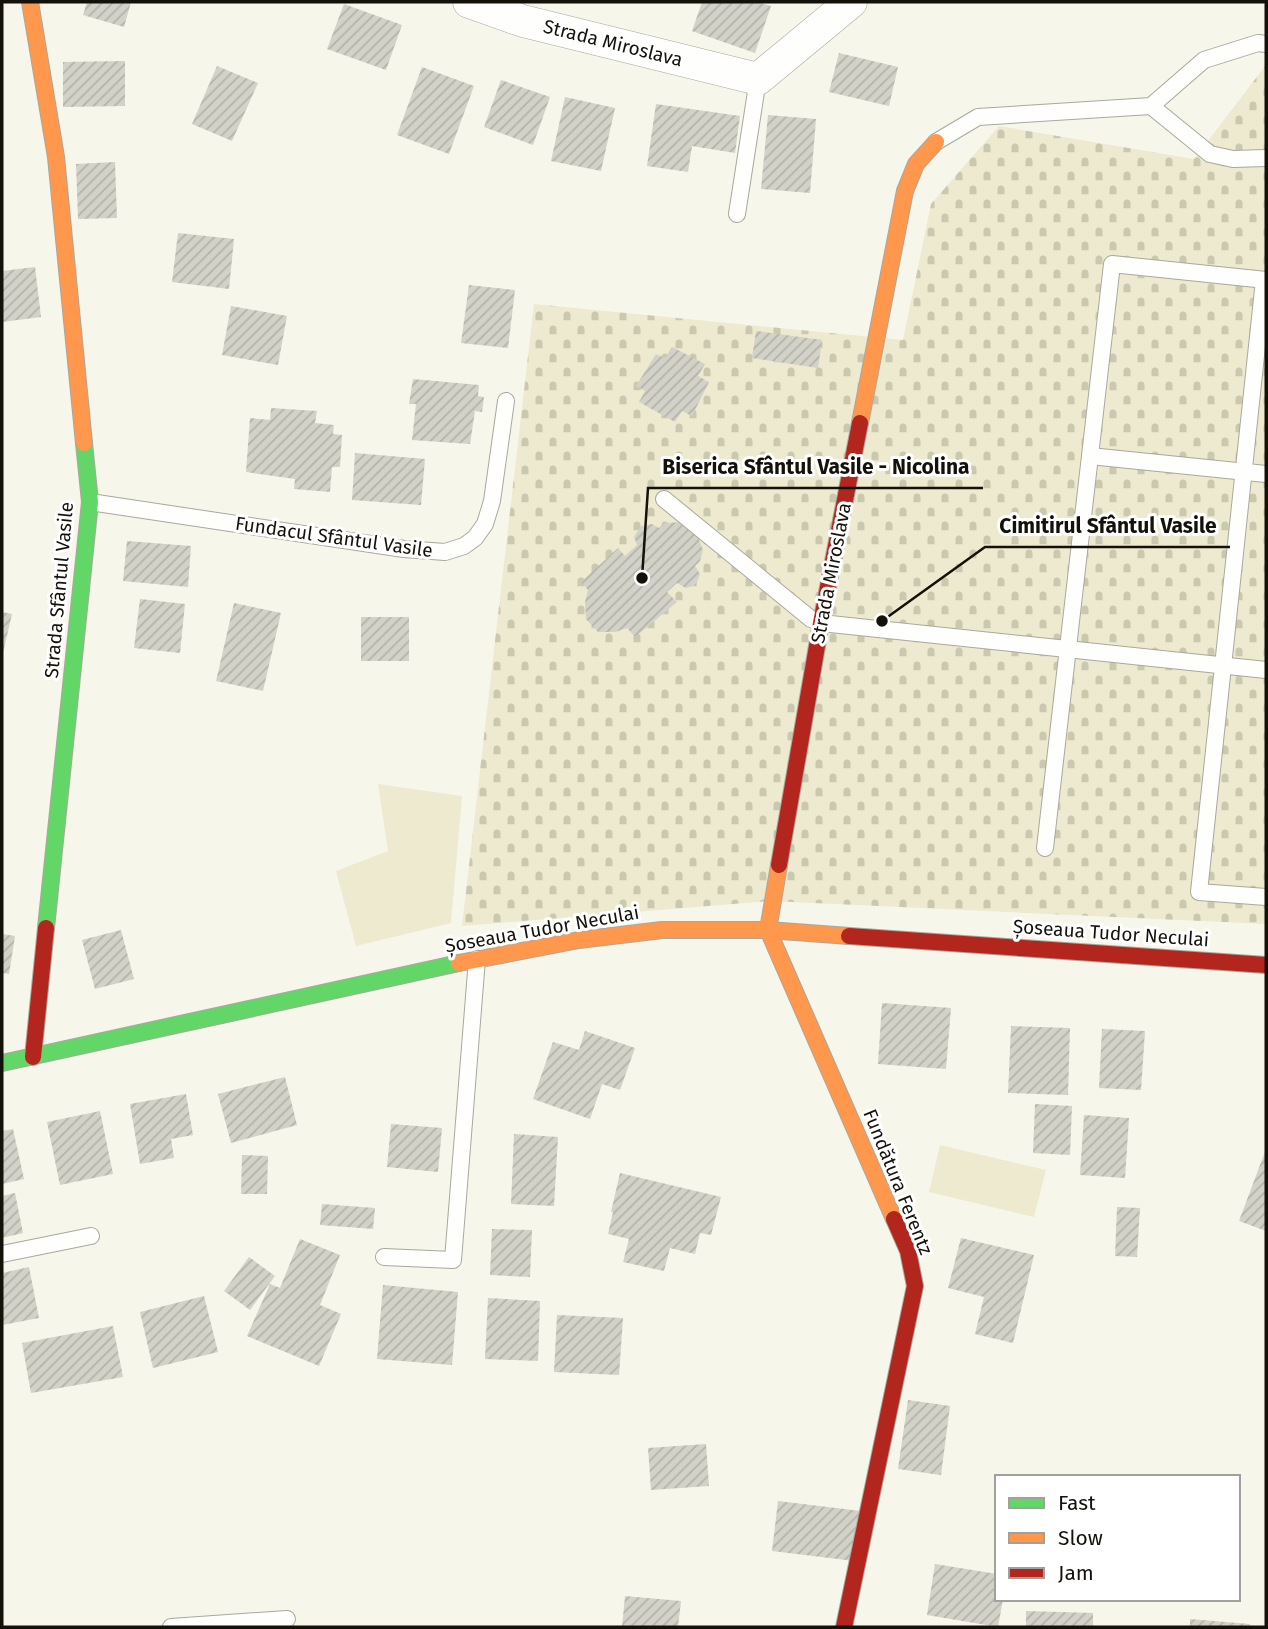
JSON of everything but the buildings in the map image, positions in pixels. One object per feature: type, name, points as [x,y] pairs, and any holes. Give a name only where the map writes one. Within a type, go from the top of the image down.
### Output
[{"type":"street","name":"Strada Sfântul Vasile","points":[[30,2],[56,157],[90,502],[33,1057]]},
{"type":"street","name":"Strada Miroslava","points":[[469,2],[529,11],[758,79]]},
{"type":"street","points":[[758,79],[851,2]]},
{"type":"street","name":"Strada Miroslava","points":[[768,930],[821,623],[905,191],[916,164],[936,142]]},
{"type":"street","name":"Șoseaua Tudor Neculai","points":[[2,1063],[477,959],[579,940],[662,930],[768,930],[1266,965]]},
{"type":"street","name":"Fundătura Ferentz","points":[[768,930],[908,1251],[915,1286],[844,1627]]},
{"type":"lane","points":[[936,142],[978,117],[1151,106],[1204,60],[1258,43],[1266,44]]},
{"type":"lane","points":[[737,214],[758,79]]},
{"type":"lane","points":[[1151,106],[1210,154],[1233,159],[1266,158]]},
{"type":"lane","points":[[1045,848],[1112,264],[1265,280],[1199,892],[1266,897]]},
{"type":"lane","name":"Fundacul Sfântul Vasile","points":[[90,502],[404,549],[445,552],[464,546],[475,538],[485,524],[492,500],[506,401]]},
{"type":"lane","points":[[1090,456],[1266,474]]},
{"type":"lane","points":[[664,499],[811,619],[821,623],[1266,670]]},
{"type":"lane","points":[[384,1257],[453,1260],[477,959]]},
{"type":"lane","points":[[2,1254],[91,1236]]},
{"type":"lane","points":[[172,1627],[287,1619]]},
{"type":"green space","points":[[1266,65],[1266,924],[770,901],[462,926],[534,304],[903,340],[931,204],[999,126],[1194,159]]},
{"type":"green space","points":[[378,784],[462,796],[451,923],[356,946],[336,871],[388,851]]},
{"type":"green space","points":[[940,1145],[1046,1170],[1034,1217],[929,1192]]},
{"type":"traffic: fast","points":[[46,928],[90,502],[84,443]]},
{"type":"traffic: fast","points":[[2,1063],[459,963]]},
{"type":"traffic: slow","points":[[30,2],[56,157],[84,443]]},
{"type":"traffic: slow","points":[[860,423],[905,191],[916,164],[936,142]]},
{"type":"traffic: slow","points":[[779,865],[768,930],[894,1219]]},
{"type":"traffic: slow","points":[[459,963],[579,940],[662,930],[768,930],[849,936]]},
{"type":"traffic: jam","points":[[779,865],[821,623],[860,423]]},
{"type":"traffic: jam","points":[[33,1057],[46,928]]},
{"type":"traffic: jam","points":[[849,936],[1266,965]]},
{"type":"traffic: jam","points":[[844,1627],[915,1286],[908,1251],[894,1219]]},
{"type":"place","name":"Biserica Sfântul Vasile - Nicolina","points":[[642,578]]},
{"type":"place","name":"Cimitirul Sfântul Vasile","points":[[882,621]]}]
